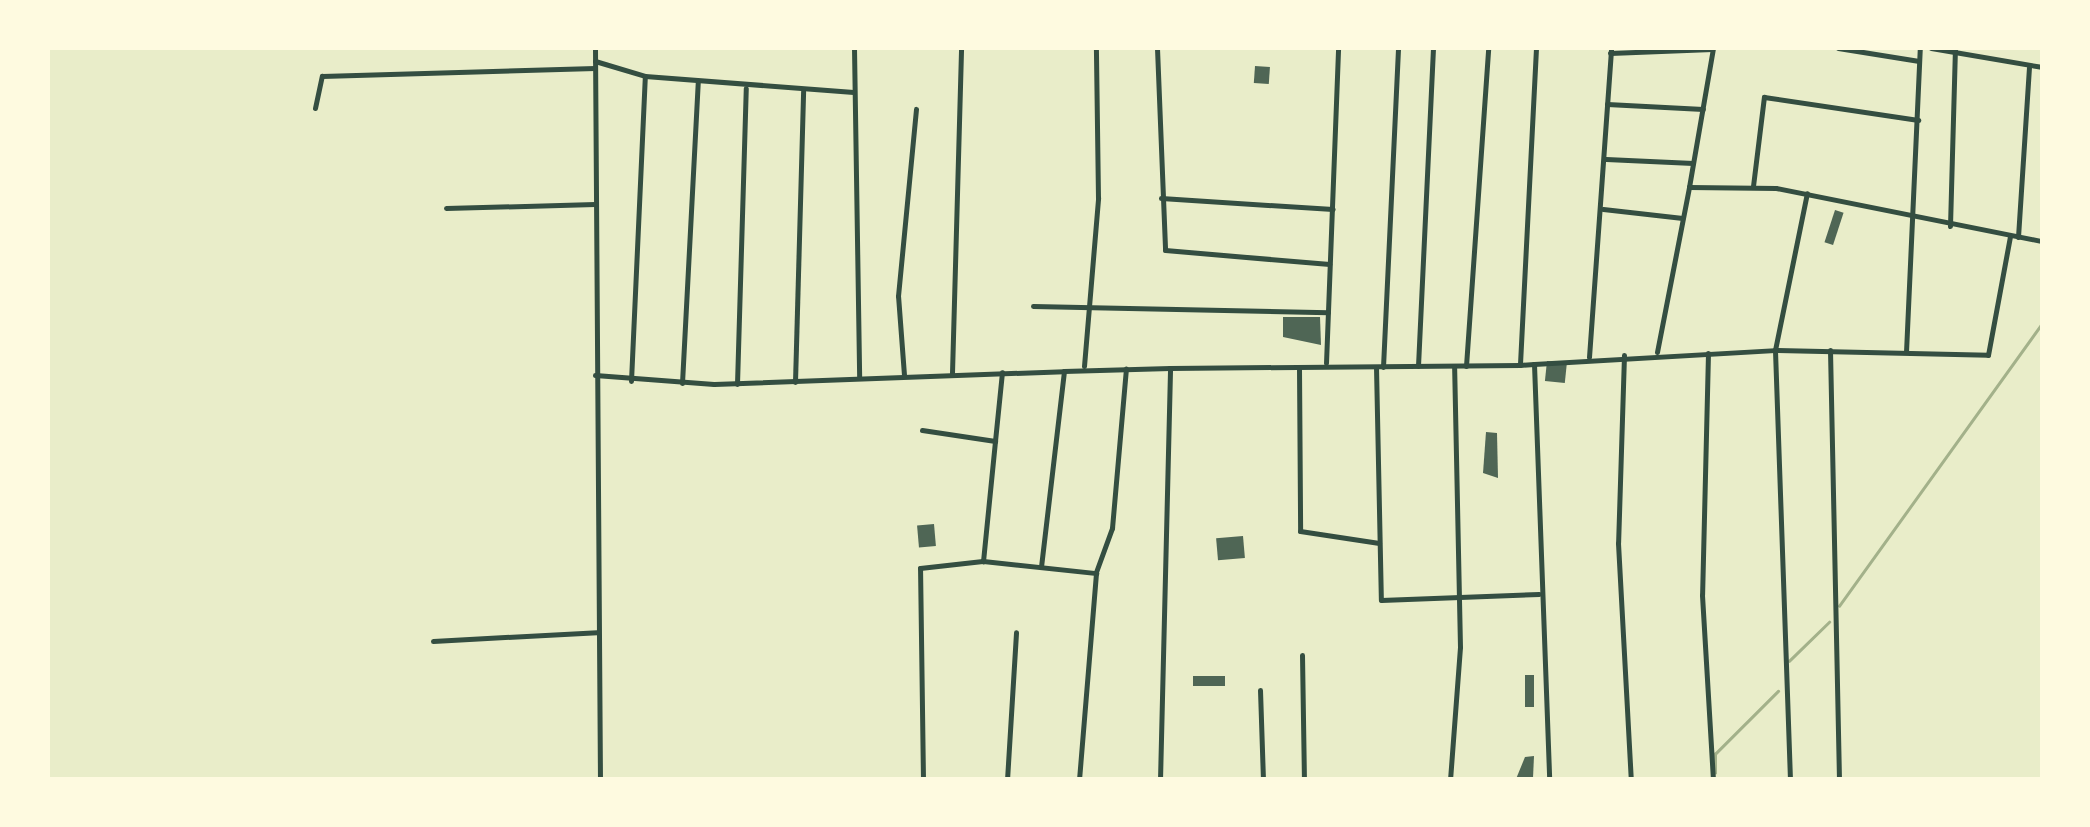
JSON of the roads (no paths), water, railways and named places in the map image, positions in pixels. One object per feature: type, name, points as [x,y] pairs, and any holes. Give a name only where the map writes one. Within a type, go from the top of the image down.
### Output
[{"type":"street","points":[[595,48],[594,375],[600,780]]},
{"type":"street","points":[[854,48],[859,377]]},
{"type":"street","points":[[952,373],[961,48]]},
{"type":"street","points":[[1084,366],[1098,198],[1096,48]]},
{"type":"street","points":[[1157,48],[1161,198],[1168,252],[1330,264]]},
{"type":"street","points":[[1326,363],[1338,48]]},
{"type":"street","points":[[1398,48],[1379,367],[1381,600],[1540,594]]},
{"type":"street","points":[[1418,366],[1433,48]]},
{"type":"street","points":[[1466,366],[1488,48]]},
{"type":"street","points":[[1520,365],[1536,48]]},
{"type":"street","points":[[1588,357],[1606,159],[1611,50],[1713,48],[1657,353]]},
{"type":"street","points":[[1838,48],[1919,60]]},
{"type":"street","points":[[1906,352],[1920,48]]},
{"type":"street","points":[[1930,48],[1955,49],[2042,67]]},
{"type":"street","points":[[1950,226],[1955,49]]},
{"type":"street","points":[[315,108],[322,76],[595,65],[645,76],[746,88],[853,92]]},
{"type":"street","points":[[2018,237],[2029,67]]},
{"type":"street","points":[[631,382],[645,76]]},
{"type":"street","points":[[682,383],[698,82]]},
{"type":"street","points":[[737,384],[746,88]]},
{"type":"street","points":[[795,382],[803,91]]},
{"type":"street","points":[[1753,186],[1764,97],[1918,120]]},
{"type":"street","points":[[1607,104],[1703,108]]},
{"type":"street","points":[[904,375],[898,296],[916,108]]},
{"type":"street","points":[[1606,159],[1694,163]]},
{"type":"street","points":[[1690,187],[1753,186],[1806,193],[1914,220],[2042,241]]},
{"type":"street","points":[[1790,780],[1776,350],[1806,193]]},
{"type":"street","points":[[1161,198],[1333,209]]},
{"type":"street","points":[[446,208],[595,204]]},
{"type":"street","points":[[1602,209],[1682,218]]},
{"type":"street","points":[[594,375],[631,382],[737,384],[1064,371],[1084,366],[1299,368],[1326,363],[1454,367],[1657,353],[1776,350],[1988,355],[2010,236]]},
{"type":"street","points":[[1034,306],[1328,312]]},
{"type":"street","points":[[1830,350],[1840,780]]},
{"type":"street","points":[[1708,352],[1702,595],[1713,780]]},
{"type":"street","points":[[1624,355],[1618,543],[1631,780]]},
{"type":"street","points":[[1534,364],[1549,780]]},
{"type":"street","points":[[1450,780],[1460,600],[1454,367]]},
{"type":"street","points":[[1160,780],[1170,368]]},
{"type":"street","points":[[1299,368],[1300,532],[1379,543]]},
{"type":"street","points":[[1079,780],[1096,572],[1112,528],[1126,369]]},
{"type":"street","points":[[1042,567],[1064,371]]},
{"type":"street","points":[[983,561],[1002,372]]},
{"type":"street","points":[[922,430],[995,441]]},
{"type":"street","points":[[923,780],[920,568],[983,561],[1096,572]]},
{"type":"street","points":[[433,641],[597,632]]},
{"type":"street","points":[[1007,780],[1016,632]]},
{"type":"street","points":[[1302,655],[1304,780]]},
{"type":"street","points":[[1260,690],[1262,780]]},
{"type":"waterway","points":[[1839,606],[2042,324]]},
{"type":"waterway","points":[[1789,661],[1829,622]]},
{"type":"waterway","points":[[1715,773],[1715,754],[1778,691]]}]
